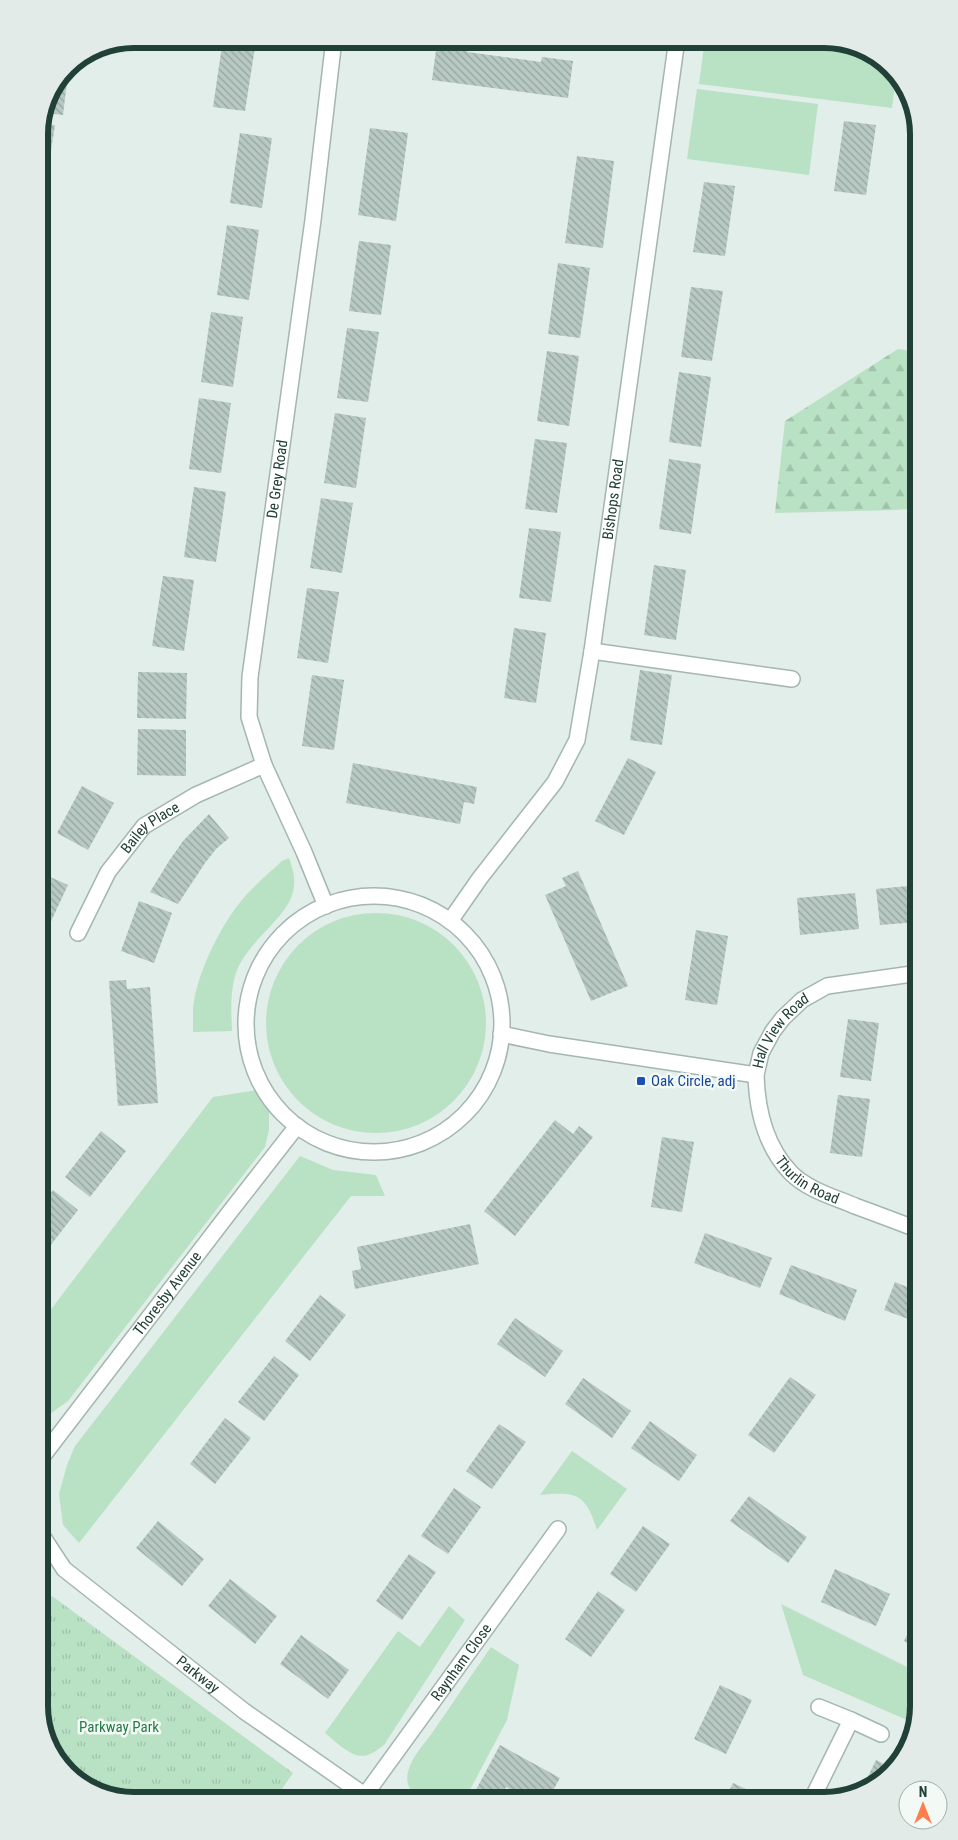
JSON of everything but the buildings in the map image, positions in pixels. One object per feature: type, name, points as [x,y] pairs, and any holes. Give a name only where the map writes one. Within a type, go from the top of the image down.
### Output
[{"type":"street","name":"De Grey Road","points":[[326,906],[264,764],[250,718],[250,677],[313,220],[333,48]]},
{"type":"street","name":"Bishops Road","points":[[450,921],[480,878],[555,782],[577,740],[592,651],[676,48]]},
{"type":"street","points":[[592,651],[792,679]]},
{"type":"street","name":"Bailey Place","points":[[78,934],[108,872],[144,826],[196,795],[264,764]]},
{"type":"street","points":[[368,896],[390,897],[431,909],[450,921],[471,941],[491,972],[499,993],[502,1015],[497,1061],[488,1084],[474,1104],[457,1122],[436,1136],[414,1145],[390,1151],[366,1152],[326,1142],[297,1126],[279,1110],[265,1090],[254,1068],[248,1044],[246,1020],[248,993],[269,951],[285,932],[304,917],[326,906],[347,899],[368,896]]},
{"type":"street","name":"Hall View Road","points":[[501,1034],[549,1044],[756,1075],[761,1053],[773,1031],[783,1018],[802,1000],[827,986],[910,974]]},
{"type":"street","name":"Thurlin Road","points":[[756,1075],[756,1100],[763,1126],[777,1153],[792,1174],[818,1191],[910,1227]]},
{"type":"street","name":"Thoresby Avenue","points":[[48,1449],[297,1126]]},
{"type":"street","name":"Raynham Close","points":[[373,1792],[558,1529]]},
{"type":"street","name":"Parkway","points":[[48,1545],[64,1570],[244,1711],[360,1792]]},
{"type":"street","points":[[819,1706],[881,1734]]},
{"type":"street","points":[[815,1792],[850,1720]]},
{"type":"green space","points":[[704,48],[830,48],[841,49],[862,56],[881,69],[895,85],[892,108],[699,84]]},
{"type":"green space","points":[[697,89],[818,104],[809,175],[687,159]]},
{"type":"green space","points":[[898,349],[910,351],[910,509],[775,513],[785,421]]},
{"type":"green space","points":[[289,858],[294,878],[292,896],[278,918],[250,949],[236,973],[232,994],[232,1031],[193,1032],[193,1009],[198,982],[209,954],[223,928],[248,893],[282,861]]},
{"type":"green space","points":[[376,913],[397,915],[428,926],[454,945],[473,971],[484,1002],[486,1023],[484,1044],[473,1075],[454,1101],[428,1120],[397,1131],[376,1133],[355,1131],[324,1120],[298,1101],[279,1075],[268,1044],[266,1023],[268,1002],[279,971],[298,945],[324,926],[355,915]]},
{"type":"green space","points":[[257,1090],[269,1111],[269,1130],[265,1147],[68,1401],[48,1415],[48,1313],[213,1097]]},
{"type":"green space","points":[[300,1156],[333,1170],[376,1175],[385,1196],[351,1196],[79,1543],[63,1525],[59,1494],[67,1465],[75,1446]]},
{"type":"green space","points":[[572,1451],[627,1489],[597,1530],[589,1509],[578,1498],[563,1494],[540,1495]]},
{"type":"green space","name":"Parkway Park","points":[[52,1596],[293,1773],[280,1792],[128,1792],[106,1788],[81,1775],[65,1759],[54,1739],[49,1723],[48,1601]]},
{"type":"green space","points":[[781,1604],[910,1668],[909,1721],[803,1675]]},
{"type":"green space","points":[[449,1606],[465,1620],[384,1745],[370,1754],[358,1755],[346,1750],[325,1733],[398,1631],[420,1647]]},
{"type":"green space","points":[[491,1647],[519,1665],[507,1720],[469,1792],[412,1792],[408,1785],[408,1772],[418,1751]]},
{"type":"place","name":"Oak Circle, adj","points":[[641,1081]]}]
